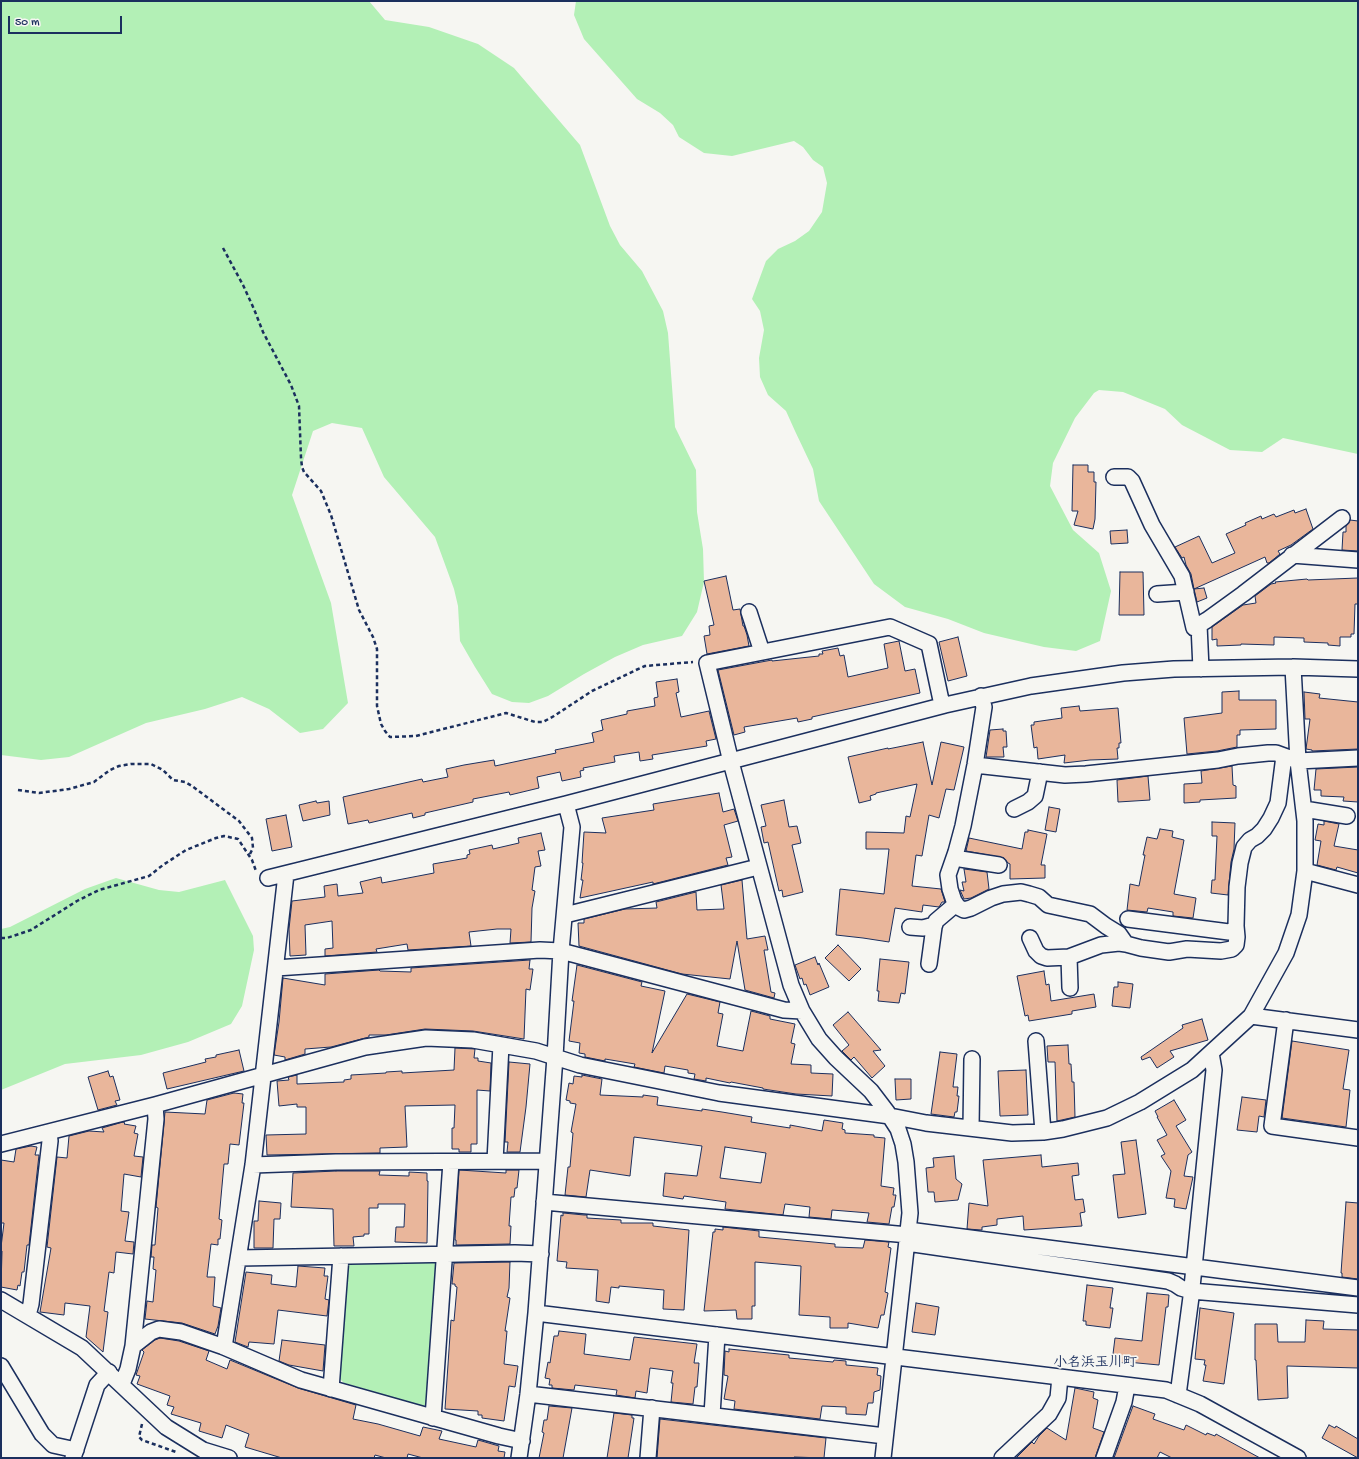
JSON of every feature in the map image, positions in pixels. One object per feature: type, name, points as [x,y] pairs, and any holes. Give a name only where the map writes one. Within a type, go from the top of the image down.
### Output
[{"type":"street","points":[[1114,477],[1128,477],[1132,481],[1152,525],[1182,576],[1194,628],[1243,594],[1342,518]]},
{"type":"street","points":[[1292,555],[1358,560]]},
{"type":"street","points":[[1157,594],[1186,592]]},
{"type":"street","points":[[749,612],[762,652]]},
{"type":"street","points":[[1199,625],[1201,669]]},
{"type":"street","points":[[883,1458],[910,1213],[903,1144],[898,1129],[871,1090],[824,1046],[802,1011],[791,985],[730,762],[707,663],[890,627],[929,644],[942,705]]},
{"type":"street","points":[[1030,938],[1036,951],[1041,956],[1054,959],[1069,956],[1101,945],[1126,944],[1169,952],[1187,949],[1228,950],[1232,949],[1236,945],[1237,887],[1244,848],[1250,840],[1264,828],[1271,818],[1278,802],[1291,758],[1293,666]]},
{"type":"street","points":[[268,878],[730,762],[942,705],[1031,686],[1123,673],[1293,666],[1358,669]]},
{"type":"street","points":[[981,696],[984,707],[975,765],[963,826],[948,875],[950,889],[956,904],[964,910],[1003,894],[1021,892],[1039,897],[1048,905],[1090,914],[1119,934],[1126,944]]},
{"type":"street","points":[[975,765],[1065,775],[1218,760],[1268,753],[1291,758],[1358,758]]},
{"type":"street","points":[[1,1144],[155,1105],[365,1047],[426,1038],[473,1040],[536,1051],[580,1065],[719,1093],[890,1116],[926,1123],[1012,1133],[1043,1132],[1078,1126],[1113,1115],[1140,1102],[1192,1070],[1251,1016],[1286,953],[1299,915],[1305,871],[1305,821],[1304,809],[1291,758]]},
{"type":"street","points":[[1014,809],[1028,802],[1035,796],[1040,772]]},
{"type":"street","points":[[519,1458],[528,1394],[541,1254],[561,951],[572,827],[566,804]]},
{"type":"street","points":[[1304,809],[1347,816]]},
{"type":"street","points":[[954,858],[999,865]]},
{"type":"street","points":[[565,915],[758,867]]},
{"type":"street","points":[[1305,871],[1358,885]]},
{"type":"street","points":[[224,1347],[253,1165],[286,874]]},
{"type":"street","points":[[928,964],[934,925],[936,921],[956,904]]},
{"type":"street","points":[[1128,919],[1229,932],[1233,931],[1236,926]]},
{"type":"street","points":[[910,927],[923,928],[934,925]]},
{"type":"street","points":[[276,968],[540,950],[561,951],[784,1010],[802,1011]]},
{"type":"street","points":[[1069,956],[1070,988]]},
{"type":"street","points":[[1251,1016],[1358,1030]]},
{"type":"street","points":[[1286,1020],[1272,1126],[1358,1138]]},
{"type":"street","points":[[1036,1041],[1043,1132]]},
{"type":"street","points":[[495,1161],[502,1045]]},
{"type":"street","points":[[1178,1395],[1194,1267],[1214,1070],[1210,1053]]},
{"type":"street","points":[[971,1128],[972,1059]]},
{"type":"street","points":[[122,1384],[128,1369],[133,1346],[156,1119],[155,1105]]},
{"type":"street","points":[[28,1315],[31,1304],[50,1141],[49,1132]]},
{"type":"street","points":[[253,1165],[336,1162],[547,1161]]},
{"type":"street","points":[[433,1418],[451,1162]]},
{"type":"street","points":[[544,1202],[908,1236],[1194,1267],[1358,1288]]},
{"type":"street","points":[[908,1236],[1168,1281],[1181,1288],[1191,1291],[1358,1305]]},
{"type":"street","points":[[239,1258],[444,1254],[541,1254]]},
{"type":"street","points":[[332,1389],[341,1256]]},
{"type":"street","points":[[1,1300],[82,1348],[166,1427],[203,1450],[229,1458]]},
{"type":"street","points":[[536,1313],[1166,1390],[1200,1404],[1298,1458]]},
{"type":"street","points":[[133,1346],[151,1332],[159,1329],[181,1332],[224,1347],[301,1380],[433,1418],[522,1441]]},
{"type":"street","points":[[712,1415],[717,1335]]},
{"type":"street","points":[[1,1366],[42,1434],[53,1445],[74,1454],[97,1385],[109,1372]]},
{"type":"street","points":[[1002,1458],[1049,1414],[1058,1398],[1060,1377]]},
{"type":"street","points":[[1104,1458],[1124,1402],[1127,1386]]},
{"type":"street","points":[[528,1394],[885,1436]]},
{"type":"street","points":[[648,1458],[652,1408]]},
{"type":"path","points":[[222,248],[243,284],[263,332],[291,385],[299,406],[302,466],[304,472],[321,491],[331,515],[359,610],[374,637],[377,649],[377,706],[381,724],[390,736],[416,736],[506,713],[535,722],[543,722],[592,691],[645,666],[701,662],[707,663]]},
{"type":"path","points":[[18,790],[39,793],[69,790],[94,782],[110,770],[119,766],[130,764],[151,764],[163,770],[174,780],[192,786],[239,820],[252,838],[253,848],[249,855]]},
{"type":"path","points":[[1,938],[7,938],[31,930],[77,901],[98,890],[149,876],[186,850],[224,836],[238,840],[249,855],[260,878],[268,878]]},
{"type":"green space","points":[[1,1],[369,1],[385,20],[429,27],[478,44],[514,68],[580,145],[610,226],[620,245],[642,271],[663,311],[668,333],[675,427],[696,470],[697,512],[703,549],[704,582],[697,612],[682,636],[643,645],[615,657],[548,696],[529,703],[512,702],[492,694],[460,641],[458,606],[454,589],[435,537],[384,477],[362,428],[332,423],[313,431],[292,495],[331,603],[348,703],[323,729],[300,733],[269,709],[242,697],[205,709],[146,723],[69,757],[41,760],[1,755]]},
{"type":"green space","points":[[576,1],[1358,1],[1358,454],[1283,438],[1262,452],[1230,450],[1182,425],[1165,409],[1123,392],[1099,390],[1094,393],[1075,418],[1053,463],[1050,486],[1073,530],[1099,553],[1111,591],[1100,641],[1076,651],[1044,647],[984,633],[948,619],[905,607],[874,584],[819,501],[813,469],[786,411],[768,395],[760,377],[759,358],[764,330],[760,311],[752,299],[766,261],[778,249],[795,241],[809,231],[822,212],[827,183],[823,167],[813,160],[803,147],[794,141],[732,156],[704,153],[679,137],[673,125],[660,113],[637,99],[584,39],[574,15]]},
{"type":"green space","points":[[116,878],[159,890],[179,892],[225,880],[253,936],[254,950],[242,1006],[231,1024],[188,1042],[141,1055],[65,1064],[1,1090],[1,929],[10,927],[85,889]]},
{"type":"green space","points":[[433,1261],[438,1266],[429,1404],[423,1406],[344,1383],[339,1378],[346,1267],[351,1262]]},
{"type":"building","points":[[1073,465],[1088,465],[1088,472],[1094,472],[1094,482],[1096,482],[1095,519],[1093,529],[1074,525],[1078,511],[1072,511]]},
{"type":"building","points":[[1306,509],[1313,529],[1291,545],[1278,551],[1280,554],[1269,563],[1267,563],[1265,557],[1194,589],[1191,574],[1184,557],[1182,558],[1175,547],[1199,536],[1212,563],[1235,553],[1226,534],[1246,525],[1245,523],[1261,516],[1262,519],[1274,514],[1276,517],[1294,510],[1295,513]]},
{"type":"building","points":[[1350,520],[1358,521],[1358,551],[1342,550],[1343,532],[1346,532],[1346,526]]},
{"type":"building","points":[[1127,530],[1128,543],[1111,544],[1110,531]]},
{"type":"building","points":[[1120,572],[1143,572],[1144,615],[1119,615]]},
{"type":"building","points":[[726,576],[733,610],[740,609],[749,646],[707,654],[704,636],[710,635],[709,626],[714,625],[704,581]]},
{"type":"building","points":[[1358,578],[1358,604],[1355,604],[1354,634],[1351,634],[1351,637],[1340,637],[1340,646],[1328,645],[1328,643],[1304,642],[1304,638],[1274,637],[1274,645],[1241,644],[1217,646],[1217,639],[1212,640],[1212,627],[1243,605],[1256,603],[1255,596],[1271,584],[1276,583],[1275,582],[1307,579]]},
{"type":"building","points":[[1204,588],[1207,598],[1197,602],[1194,589]]},
{"type":"building","points":[[958,637],[967,676],[948,681],[939,642]]},
{"type":"building","points":[[899,641],[905,671],[915,669],[920,693],[812,717],[812,719],[798,722],[797,718],[744,727],[745,732],[734,735],[718,670],[772,660],[819,656],[819,654],[823,654],[822,651],[838,648],[840,656],[844,655],[848,677],[888,668],[884,644]]},
{"type":"building","points":[[677,679],[679,692],[676,693],[681,717],[709,711],[716,739],[706,741],[707,746],[652,755],[653,759],[640,761],[639,752],[614,756],[615,762],[583,768],[584,770],[580,771],[581,777],[562,781],[560,772],[537,777],[539,788],[510,795],[509,792],[473,799],[473,802],[425,813],[425,815],[413,818],[412,813],[369,823],[368,820],[348,824],[343,797],[422,779],[423,782],[448,777],[446,769],[464,765],[494,760],[495,766],[556,753],[555,750],[594,742],[592,733],[603,730],[601,720],[627,714],[627,711],[655,706],[654,698],[658,697],[656,682]]},
{"type":"building","points":[[1239,691],[1239,700],[1276,700],[1276,729],[1240,730],[1240,735],[1237,735],[1237,747],[1187,754],[1184,718],[1222,713],[1222,692]]},
{"type":"building","points":[[1304,692],[1320,694],[1319,698],[1358,702],[1358,749],[1312,751],[1306,749],[1310,719],[1305,719]]},
{"type":"building","points":[[1079,706],[1080,711],[1118,708],[1121,743],[1119,743],[1119,748],[1117,748],[1118,759],[1064,763],[1065,755],[1038,759],[1037,747],[1034,748],[1031,725],[1034,725],[1034,722],[1062,718],[1061,708]]},
{"type":"building","points":[[1003,729],[1003,731],[1006,731],[1007,747],[1003,747],[1004,757],[986,757],[990,730]]},
{"type":"building","points":[[923,742],[932,785],[941,742],[964,747],[954,790],[946,789],[939,818],[929,815],[922,856],[916,855],[912,886],[941,889],[945,902],[942,902],[939,907],[923,905],[922,912],[895,908],[889,942],[836,935],[840,889],[884,894],[889,849],[866,849],[866,832],[904,833],[906,816],[910,817],[917,784],[876,793],[870,796],[871,800],[859,803],[848,757]]},
{"type":"building","points":[[1232,766],[1233,785],[1236,786],[1236,798],[1200,800],[1200,802],[1184,803],[1184,784],[1202,783],[1201,771]]},
{"type":"building","points":[[1358,767],[1358,802],[1343,801],[1344,797],[1321,796],[1321,790],[1314,790],[1316,769]]},
{"type":"building","points":[[1148,776],[1150,800],[1118,802],[1117,780]]},
{"type":"building","points":[[719,793],[723,812],[734,809],[738,821],[724,825],[732,857],[726,858],[728,865],[653,884],[653,882],[580,898],[583,880],[581,880],[584,832],[606,833],[602,818],[654,810],[653,804]]},
{"type":"building","points":[[784,800],[789,827],[797,826],[801,843],[792,845],[803,892],[783,897],[782,890],[779,891],[768,842],[764,843],[761,827],[766,826],[761,805]]},
{"type":"building","points":[[316,801],[317,803],[329,801],[330,815],[303,821],[299,805]]},
{"type":"building","points":[[1049,807],[1060,809],[1056,832],[1045,830]]},
{"type":"building","points":[[286,815],[292,847],[272,851],[266,819]]},
{"type":"building","points":[[1324,821],[1339,824],[1334,846],[1358,850],[1358,873],[1337,867],[1336,870],[1317,865],[1321,841],[1315,840],[1318,824],[1324,825]]},
{"type":"building","points":[[1212,822],[1235,823],[1234,849],[1231,862],[1228,895],[1211,893],[1212,880],[1215,880],[1217,836],[1212,836]]},
{"type":"building","points":[[1160,829],[1173,831],[1172,837],[1184,840],[1174,894],[1196,898],[1193,918],[1173,916],[1173,912],[1148,908],[1147,912],[1127,910],[1130,884],[1139,886],[1147,837],[1157,839]]},
{"type":"building","points":[[1028,830],[1047,834],[1041,865],[1045,865],[1045,878],[1010,879],[1010,864],[1004,858],[966,851],[969,838],[1022,849],[1025,832],[1028,832]]},
{"type":"building","points":[[541,833],[545,850],[538,851],[541,866],[535,867],[532,890],[535,891],[532,908],[531,942],[510,943],[511,929],[497,929],[469,932],[471,946],[408,950],[407,944],[376,949],[377,952],[325,956],[325,949],[333,948],[332,921],[305,925],[306,955],[290,956],[289,929],[292,901],[325,897],[324,886],[337,884],[338,896],[363,893],[360,882],[381,877],[382,883],[434,873],[433,864],[467,858],[467,855],[470,854],[469,850],[492,845],[493,849],[519,843],[518,838]]},
{"type":"building","points":[[964,869],[987,872],[989,889],[971,898],[964,899],[960,890],[964,891],[962,882],[966,882]]},
{"type":"building","points":[[742,880],[747,939],[765,936],[768,950],[764,950],[771,992],[775,993],[774,998],[745,990],[737,941],[730,979],[682,974],[579,946],[578,923],[584,923],[584,919],[625,909],[657,908],[656,902],[696,892],[697,910],[724,909],[721,885]]},
{"type":"building","points":[[838,945],[861,969],[849,981],[825,958]]},
{"type":"building","points":[[815,957],[829,987],[810,995],[806,984],[804,985],[802,978],[800,979],[795,965]]},
{"type":"building","points":[[880,959],[909,962],[905,994],[901,993],[899,1003],[878,1001],[879,991],[877,991]]},
{"type":"building","points":[[530,960],[529,969],[533,969],[530,990],[526,989],[524,1039],[473,1031],[425,1029],[386,1035],[369,1035],[369,1037],[331,1047],[305,1049],[305,1054],[285,1060],[285,1057],[274,1055],[283,978],[325,985],[325,974],[379,970],[411,972],[411,968]]},
{"type":"building","points":[[577,965],[642,982],[641,986],[665,991],[652,1053],[687,994],[720,1002],[718,1013],[723,1014],[717,1046],[743,1051],[751,1011],[770,1016],[770,1019],[795,1024],[791,1043],[795,1044],[791,1064],[811,1065],[811,1073],[833,1074],[832,1096],[796,1094],[706,1078],[706,1081],[694,1079],[695,1074],[688,1073],[688,1070],[665,1066],[664,1073],[634,1067],[635,1064],[585,1057],[585,1054],[579,1053],[580,1043],[569,1041],[574,1001],[572,1001]]},
{"type":"building","points":[[1044,971],[1046,985],[1049,984],[1051,1001],[1094,994],[1096,1007],[1072,1011],[1072,1014],[1029,1021],[1028,1015],[1025,1016],[1017,976]]},
{"type":"building","points":[[1118,982],[1133,984],[1130,1008],[1112,1006],[1114,987],[1118,987]]},
{"type":"building","points":[[848,1012],[881,1050],[873,1051],[885,1066],[872,1078],[854,1057],[851,1060],[842,1051],[849,1045],[833,1025]]},
{"type":"building","points":[[1202,1019],[1208,1040],[1170,1051],[1174,1057],[1157,1068],[1150,1057],[1142,1060],[1141,1057],[1183,1028],[1182,1025]]},
{"type":"building","points":[[1292,1041],[1349,1050],[1343,1089],[1350,1090],[1346,1127],[1282,1118]]},
{"type":"building","points":[[1068,1045],[1069,1064],[1071,1064],[1072,1082],[1074,1082],[1075,1117],[1057,1121],[1055,1062],[1048,1062],[1047,1046]]},
{"type":"building","points":[[455,1048],[475,1049],[474,1058],[478,1058],[478,1061],[491,1063],[490,1091],[477,1090],[477,1144],[471,1144],[471,1152],[459,1152],[459,1149],[452,1149],[452,1128],[454,1128],[455,1105],[405,1106],[407,1147],[380,1148],[380,1153],[267,1155],[266,1135],[306,1134],[306,1107],[297,1107],[297,1104],[279,1106],[277,1081],[289,1080],[288,1077],[297,1075],[297,1084],[344,1082],[344,1080],[351,1079],[351,1075],[402,1071],[402,1073],[454,1070]]},
{"type":"building","points":[[239,1050],[244,1071],[167,1089],[163,1073],[206,1062],[205,1059],[216,1057],[216,1055]]},
{"type":"building","points":[[940,1052],[957,1054],[953,1087],[958,1087],[957,1096],[959,1096],[957,1112],[955,1112],[954,1117],[931,1114]]},
{"type":"building","points":[[509,1062],[530,1064],[520,1152],[507,1152],[508,1142],[505,1142]]},
{"type":"building","points":[[1026,1070],[1028,1115],[1000,1116],[998,1071]]},
{"type":"building","points":[[108,1071],[110,1077],[113,1076],[120,1100],[115,1101],[117,1105],[98,1110],[88,1077]]},
{"type":"building","points":[[582,1075],[602,1079],[600,1095],[643,1097],[643,1095],[658,1097],[657,1105],[702,1111],[702,1109],[752,1117],[751,1122],[790,1128],[790,1125],[822,1131],[824,1120],[843,1123],[842,1129],[845,1130],[845,1133],[874,1135],[874,1137],[885,1138],[881,1186],[894,1188],[893,1195],[896,1195],[889,1224],[867,1222],[869,1213],[832,1210],[831,1219],[809,1217],[810,1207],[785,1204],[783,1215],[725,1209],[726,1202],[684,1196],[683,1199],[663,1196],[665,1173],[697,1176],[702,1146],[634,1137],[630,1176],[590,1170],[586,1197],[565,1195],[568,1167],[570,1167],[573,1133],[571,1132],[576,1104],[570,1103],[570,1101],[566,1100],[569,1083],[573,1084],[574,1076],[582,1077]],"holes":[[[725,1147],[766,1153],[761,1183],[720,1178]]]},
{"type":"building","points":[[895,1079],[911,1079],[911,1099],[896,1100]]},
{"type":"building","points":[[234,1093],[243,1094],[242,1103],[244,1103],[239,1145],[230,1144],[228,1164],[224,1164],[219,1219],[222,1220],[220,1239],[218,1239],[218,1245],[211,1244],[207,1277],[215,1277],[213,1306],[221,1308],[215,1334],[182,1323],[145,1319],[147,1301],[153,1302],[156,1270],[153,1269],[154,1257],[151,1257],[152,1245],[155,1245],[158,1208],[156,1207],[165,1112],[205,1114],[207,1100]]},
{"type":"building","points":[[1242,1097],[1266,1100],[1264,1117],[1259,1116],[1257,1132],[1237,1130]]},
{"type":"building","points":[[1174,1100],[1186,1120],[1176,1126],[1192,1152],[1188,1155],[1184,1176],[1193,1177],[1186,1209],[1174,1207],[1175,1199],[1166,1198],[1171,1171],[1161,1156],[1165,1154],[1157,1140],[1167,1135],[1155,1111]]},
{"type":"building","points":[[123,1122],[125,1123],[124,1124],[136,1126],[134,1133],[138,1134],[134,1156],[143,1157],[141,1177],[124,1174],[121,1211],[129,1212],[125,1241],[134,1242],[133,1254],[116,1252],[114,1273],[109,1272],[104,1311],[108,1312],[103,1352],[86,1337],[90,1306],[65,1303],[64,1315],[40,1312],[51,1248],[47,1247],[57,1157],[67,1158],[69,1136],[89,1131],[104,1132],[102,1128]]},
{"type":"building","points":[[1136,1140],[1146,1214],[1118,1218],[1113,1175],[1125,1174],[1121,1142]]},
{"type":"building","points":[[31,1146],[37,1147],[35,1155],[39,1155],[29,1245],[27,1245],[24,1272],[22,1272],[20,1286],[18,1285],[17,1290],[1,1287],[1,1247],[4,1223],[1,1223],[1,1160],[14,1162],[16,1149]]},
{"type":"building","points":[[1041,1155],[1042,1167],[1078,1163],[1079,1175],[1072,1176],[1075,1200],[1083,1199],[1085,1212],[1080,1213],[1082,1226],[1024,1230],[1023,1216],[997,1219],[997,1225],[982,1227],[982,1230],[967,1229],[969,1203],[988,1206],[983,1160]]},
{"type":"building","points":[[954,1156],[956,1179],[962,1184],[958,1200],[935,1202],[934,1192],[928,1192],[926,1168],[934,1167],[933,1158]]},
{"type":"building","points":[[459,1170],[506,1173],[506,1170],[519,1170],[517,1188],[515,1188],[514,1197],[511,1197],[509,1226],[511,1226],[510,1244],[456,1245]]},
{"type":"building","points":[[380,1171],[379,1175],[409,1176],[409,1172],[427,1173],[427,1243],[395,1242],[396,1227],[404,1227],[405,1204],[378,1204],[378,1208],[369,1208],[369,1234],[353,1237],[354,1246],[334,1246],[333,1209],[291,1207],[293,1173]]},
{"type":"building","points":[[259,1201],[281,1203],[280,1219],[274,1219],[273,1248],[254,1248],[254,1221],[258,1221]]},
{"type":"building","points":[[1346,1202],[1358,1203],[1358,1279],[1342,1277],[1341,1273]]},
{"type":"building","points":[[563,1213],[587,1215],[587,1218],[621,1220],[621,1223],[653,1223],[653,1226],[689,1230],[684,1310],[663,1309],[664,1290],[619,1286],[619,1288],[611,1287],[609,1303],[596,1301],[598,1270],[566,1268],[567,1262],[557,1261],[561,1215],[563,1216]]},
{"type":"building","points":[[723,1227],[759,1231],[759,1237],[835,1244],[835,1247],[863,1248],[865,1240],[889,1242],[888,1247],[891,1248],[885,1292],[888,1293],[884,1315],[881,1315],[878,1328],[848,1323],[848,1328],[830,1328],[830,1317],[799,1315],[801,1266],[755,1262],[755,1306],[752,1306],[752,1319],[737,1319],[736,1310],[704,1311],[713,1232],[715,1232],[715,1229],[723,1230]]},
{"type":"building","points":[[510,1262],[509,1288],[507,1297],[510,1298],[505,1331],[507,1331],[504,1364],[518,1366],[515,1387],[509,1386],[504,1421],[482,1418],[482,1415],[478,1415],[478,1411],[445,1409],[451,1320],[454,1321],[457,1287],[455,1284],[452,1284],[454,1263]]},
{"type":"building","points":[[298,1266],[325,1268],[324,1276],[328,1276],[325,1299],[329,1300],[327,1316],[278,1310],[274,1344],[249,1342],[248,1347],[235,1342],[246,1272],[272,1275],[271,1284],[296,1287]]},
{"type":"building","points":[[1087,1285],[1113,1288],[1110,1308],[1113,1308],[1110,1328],[1086,1325],[1086,1321],[1083,1321]]},
{"type":"building","points":[[1147,1293],[1169,1295],[1168,1307],[1166,1307],[1159,1365],[1112,1362],[1115,1338],[1142,1341]]},
{"type":"building","points":[[916,1303],[939,1307],[935,1335],[912,1332]]},
{"type":"building","points":[[1200,1308],[1234,1313],[1224,1384],[1203,1381],[1206,1365],[1204,1365],[1205,1360],[1195,1359]]},
{"type":"building","points":[[1306,1320],[1324,1321],[1323,1329],[1358,1330],[1358,1368],[1287,1366],[1288,1398],[1258,1400],[1255,1360],[1255,1324],[1277,1324],[1278,1342],[1305,1342]]},
{"type":"building","points":[[559,1331],[586,1334],[584,1354],[630,1360],[634,1337],[697,1344],[694,1363],[699,1363],[697,1387],[695,1387],[693,1404],[671,1402],[673,1383],[671,1383],[673,1371],[650,1368],[647,1393],[636,1391],[635,1398],[616,1395],[617,1390],[575,1385],[574,1390],[552,1388],[552,1385],[549,1385],[550,1379],[545,1378],[548,1362],[550,1363],[554,1336],[558,1336]]},
{"type":"building","points":[[160,1338],[179,1341],[209,1351],[206,1360],[227,1369],[230,1360],[298,1388],[356,1405],[353,1419],[378,1424],[420,1436],[423,1427],[442,1431],[439,1439],[476,1447],[478,1440],[499,1446],[498,1451],[505,1452],[504,1458],[423,1458],[408,1454],[407,1458],[386,1458],[375,1455],[374,1458],[282,1458],[245,1447],[249,1434],[226,1425],[222,1438],[199,1431],[201,1423],[171,1414],[174,1407],[167,1405],[170,1396],[137,1384],[140,1376],[136,1375],[144,1352],[142,1350]]},
{"type":"building","points":[[282,1340],[325,1345],[323,1371],[289,1365],[279,1361]]},
{"type":"building","points":[[729,1349],[789,1355],[789,1358],[833,1362],[834,1360],[846,1361],[846,1365],[878,1368],[877,1375],[881,1376],[880,1390],[874,1392],[873,1403],[868,1403],[866,1415],[846,1414],[846,1407],[822,1406],[820,1419],[734,1409],[735,1401],[724,1399],[728,1376],[724,1375],[725,1351],[729,1352]]},
{"type":"building","points":[[1075,1388],[1094,1392],[1093,1398],[1098,1400],[1093,1428],[1104,1432],[1095,1458],[1016,1458],[1032,1442],[1034,1444],[1047,1428],[1066,1440]]},
{"type":"building","points":[[549,1406],[572,1408],[563,1458],[539,1458],[544,1433],[542,1432],[544,1420],[547,1420]]},
{"type":"building","points":[[1133,1406],[1155,1414],[1153,1419],[1184,1430],[1186,1425],[1206,1435],[1207,1433],[1215,1436],[1216,1434],[1260,1458],[1172,1458],[1160,1452],[1157,1458],[1114,1458]]},
{"type":"building","points":[[614,1413],[632,1415],[632,1418],[634,1418],[628,1458],[607,1458]]},
{"type":"building","points":[[660,1419],[826,1438],[824,1458],[657,1458]]},
{"type":"building","points":[[1329,1425],[1335,1428],[1336,1426],[1358,1439],[1358,1458],[1322,1438]]},
{"type":"district","name":"小名浜玉川町","points":[[1095,1364]]}]
